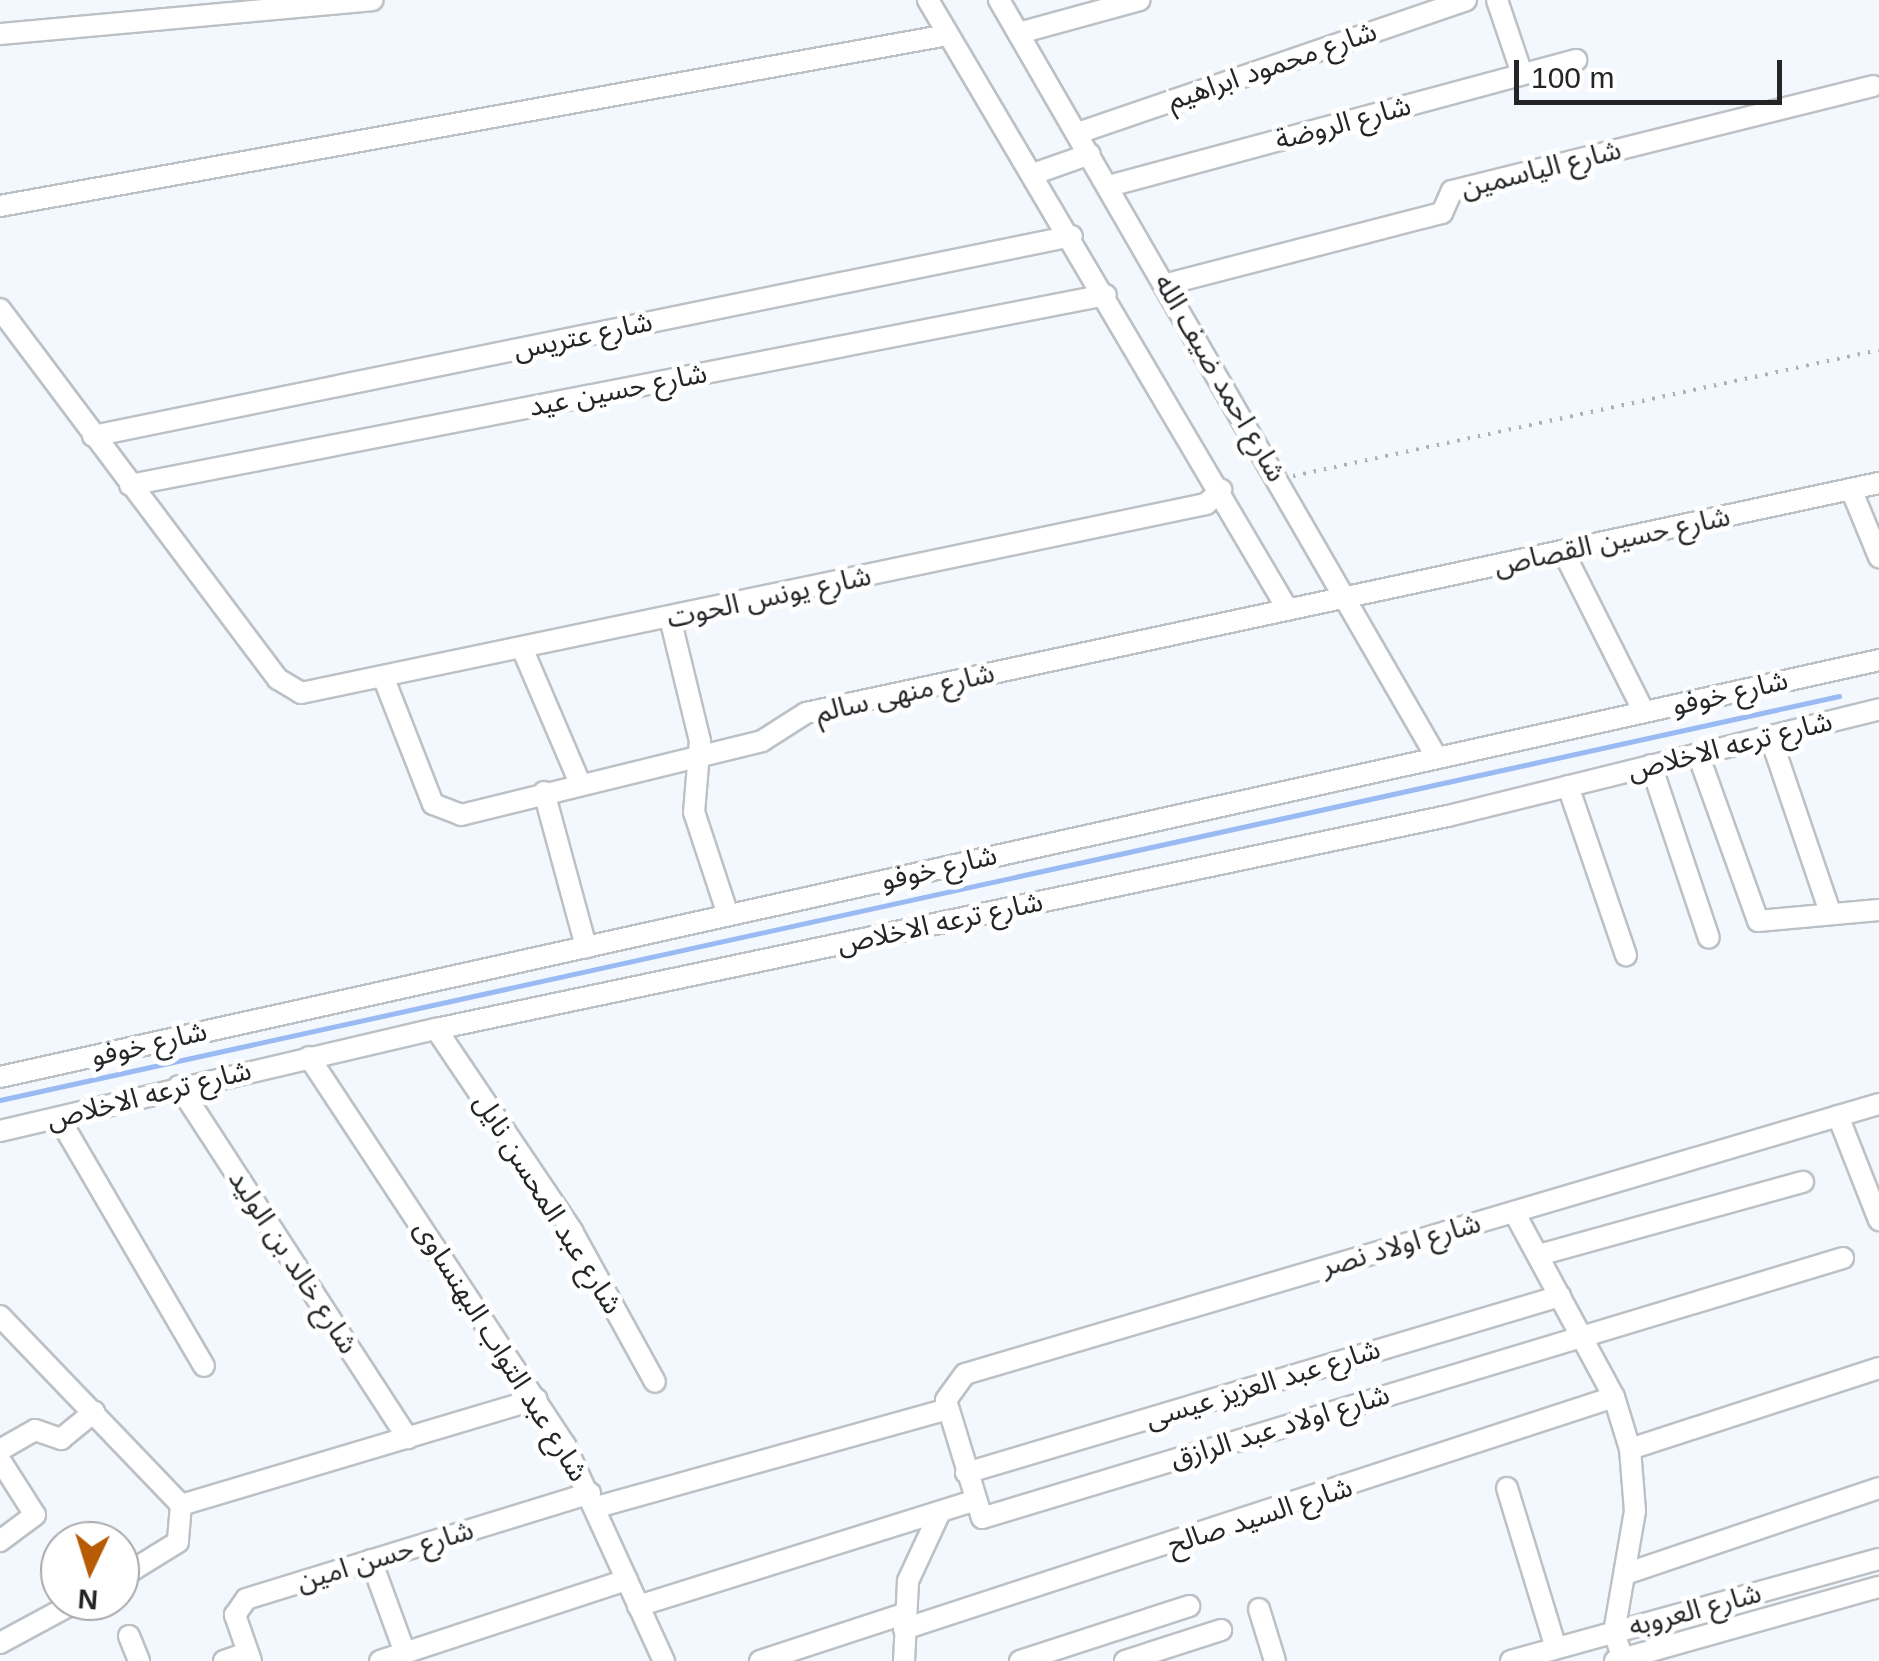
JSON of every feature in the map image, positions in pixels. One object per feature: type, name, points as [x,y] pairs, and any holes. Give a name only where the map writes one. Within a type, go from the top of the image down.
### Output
[{"type":"street","points":[[0,34],[372,0]]},
{"type":"street","name":"شارع احمد ضيف الله","points":[[928,0],[1036,173],[1288,610]]},
{"type":"street","name":"شارع احمد ضيف الله","points":[[999,0],[1167,284],[1437,758]]},
{"type":"street","points":[[1019,33],[1140,0]]},
{"type":"street","name":"شارع محمود ابراهيم","points":[[1078,133],[1466,0]]},
{"type":"street","points":[[1497,0],[1522,74]]},
{"type":"street","points":[[0,206],[948,35]]},
{"type":"street","name":"شارع الروضة","points":[[1109,186],[1576,60]]},
{"type":"street","name":"شارع الياسمين","points":[[1167,284],[1442,212],[1452,192],[1873,86]]},
{"type":"street","points":[[1036,173],[1090,154]]},
{"type":"street","name":"شارع عتريس","points":[[93,436],[1072,236]]},
{"type":"street","name":"شارع حسين عيد","points":[[130,484],[1106,295]]},
{"type":"street","points":[[0,310],[130,484]]},
{"type":"street","name":"شارع يونس الحوت","points":[[130,484],[278,679],[310,693],[1206,504],[1222,490]]},
{"type":"street","name":"شارع حسين القصاص","points":[[1345,598],[1879,484]]},
{"type":"street","points":[[1852,489],[1879,557]]},
{"type":"street","points":[[1563,551],[1644,712]]},
{"type":"street","name":"شارع منهى سالم","points":[[384,679],[438,812],[461,816],[580,783],[762,741],[806,713],[1345,598]]},
{"type":"street","points":[[670,618],[700,756],[694,812],[728,916]]},
{"type":"street","points":[[522,648],[580,783]]},
{"type":"street","name":"شارع خوفو","points":[[0,1077],[1879,660]]},
{"type":"street","name":"شارع ترعه الاخلاص","points":[[0,1131],[179,1086],[436,1029],[1568,786],[1879,709]]},
{"type":"street","points":[[1770,736],[1830,912]]},
{"type":"street","points":[[1698,754],[1753,916],[1773,924],[1830,912],[1879,910]]},
{"type":"street","points":[[1651,766],[1709,938]]},
{"type":"street","points":[[1568,786],[1626,955]]},
{"type":"street","points":[[544,792],[586,947]]},
{"type":"street","name":"شارع عبد المحسن نايل","points":[[436,1029],[572,1232],[655,1382]]},
{"type":"street","name":"شارع عبد التواب البهنساوى","points":[[309,1057],[537,1399],[593,1500],[664,1661]]},
{"type":"street","name":"شارع خالد بن الوليد","points":[[179,1086],[408,1438]]},
{"type":"street","name":"شارع اولاد نصر","points":[[947,1409],[950,1383],[965,1374],[1879,1104]]},
{"type":"street","points":[[1838,1116],[1879,1220]]},
{"type":"street","points":[[59,1118],[204,1366]]},
{"type":"street","points":[[1538,1255],[1803,1182]]},
{"type":"street","points":[[1514,1212],[1614,1397],[1630,1449],[1626,1574],[1614,1632],[1619,1660]]},
{"type":"street","name":"شارع اولاد عبد الرازق","points":[[638,1606],[940,1512],[976,1509],[1843,1258]]},
{"type":"street","name":"شارع عبد العزيز عيسى","points":[[966,1472],[1560,1296]]},
{"type":"street","points":[[0,1316],[181,1505],[178,1542],[140,1566]]},
{"type":"street","points":[[1630,1449],[1879,1368]]},
{"type":"street","name":"شارع السيد صالح","points":[[760,1661],[904,1622],[1614,1397]]},
{"type":"street","points":[[181,1505],[537,1399]]},
{"type":"street","points":[[947,1409],[976,1509]]},
{"type":"street","name":"شارع حسن امين","points":[[249,1657],[235,1620],[242,1602],[371,1560],[947,1409]]},
{"type":"street","points":[[0,1450],[35,1430],[61,1439],[94,1412]]},
{"type":"street","points":[[0,1460],[35,1515],[0,1541]]},
{"type":"street","points":[[1508,1488],[1556,1648]]},
{"type":"street","points":[[1626,1574],[1879,1488]]},
{"type":"street","points":[[904,1661],[904,1622],[913,1565],[940,1512]]},
{"type":"street","name":"شارع العروبه","points":[[1511,1661],[1879,1559]]},
{"type":"street","points":[[371,1560],[405,1653]]},
{"type":"street","points":[[380,1661],[627,1580]]},
{"type":"street","name":"شارع العروبه","points":[[1619,1660],[1879,1587]]},
{"type":"street","points":[[1020,1661],[1189,1606]]},
{"type":"street","points":[[1259,1609],[1275,1661]]},
{"type":"street","points":[[0,1643],[41,1621]]},
{"type":"street","points":[[1124,1661],[1221,1630]]},
{"type":"street","points":[[129,1636],[140,1661]]},
{"type":"street","points":[[224,1661],[249,1657]]},
{"type":"path","points":[[1278,479],[1879,350]]},
{"type":"waterway","points":[[0,1100],[1839,696]]}]
